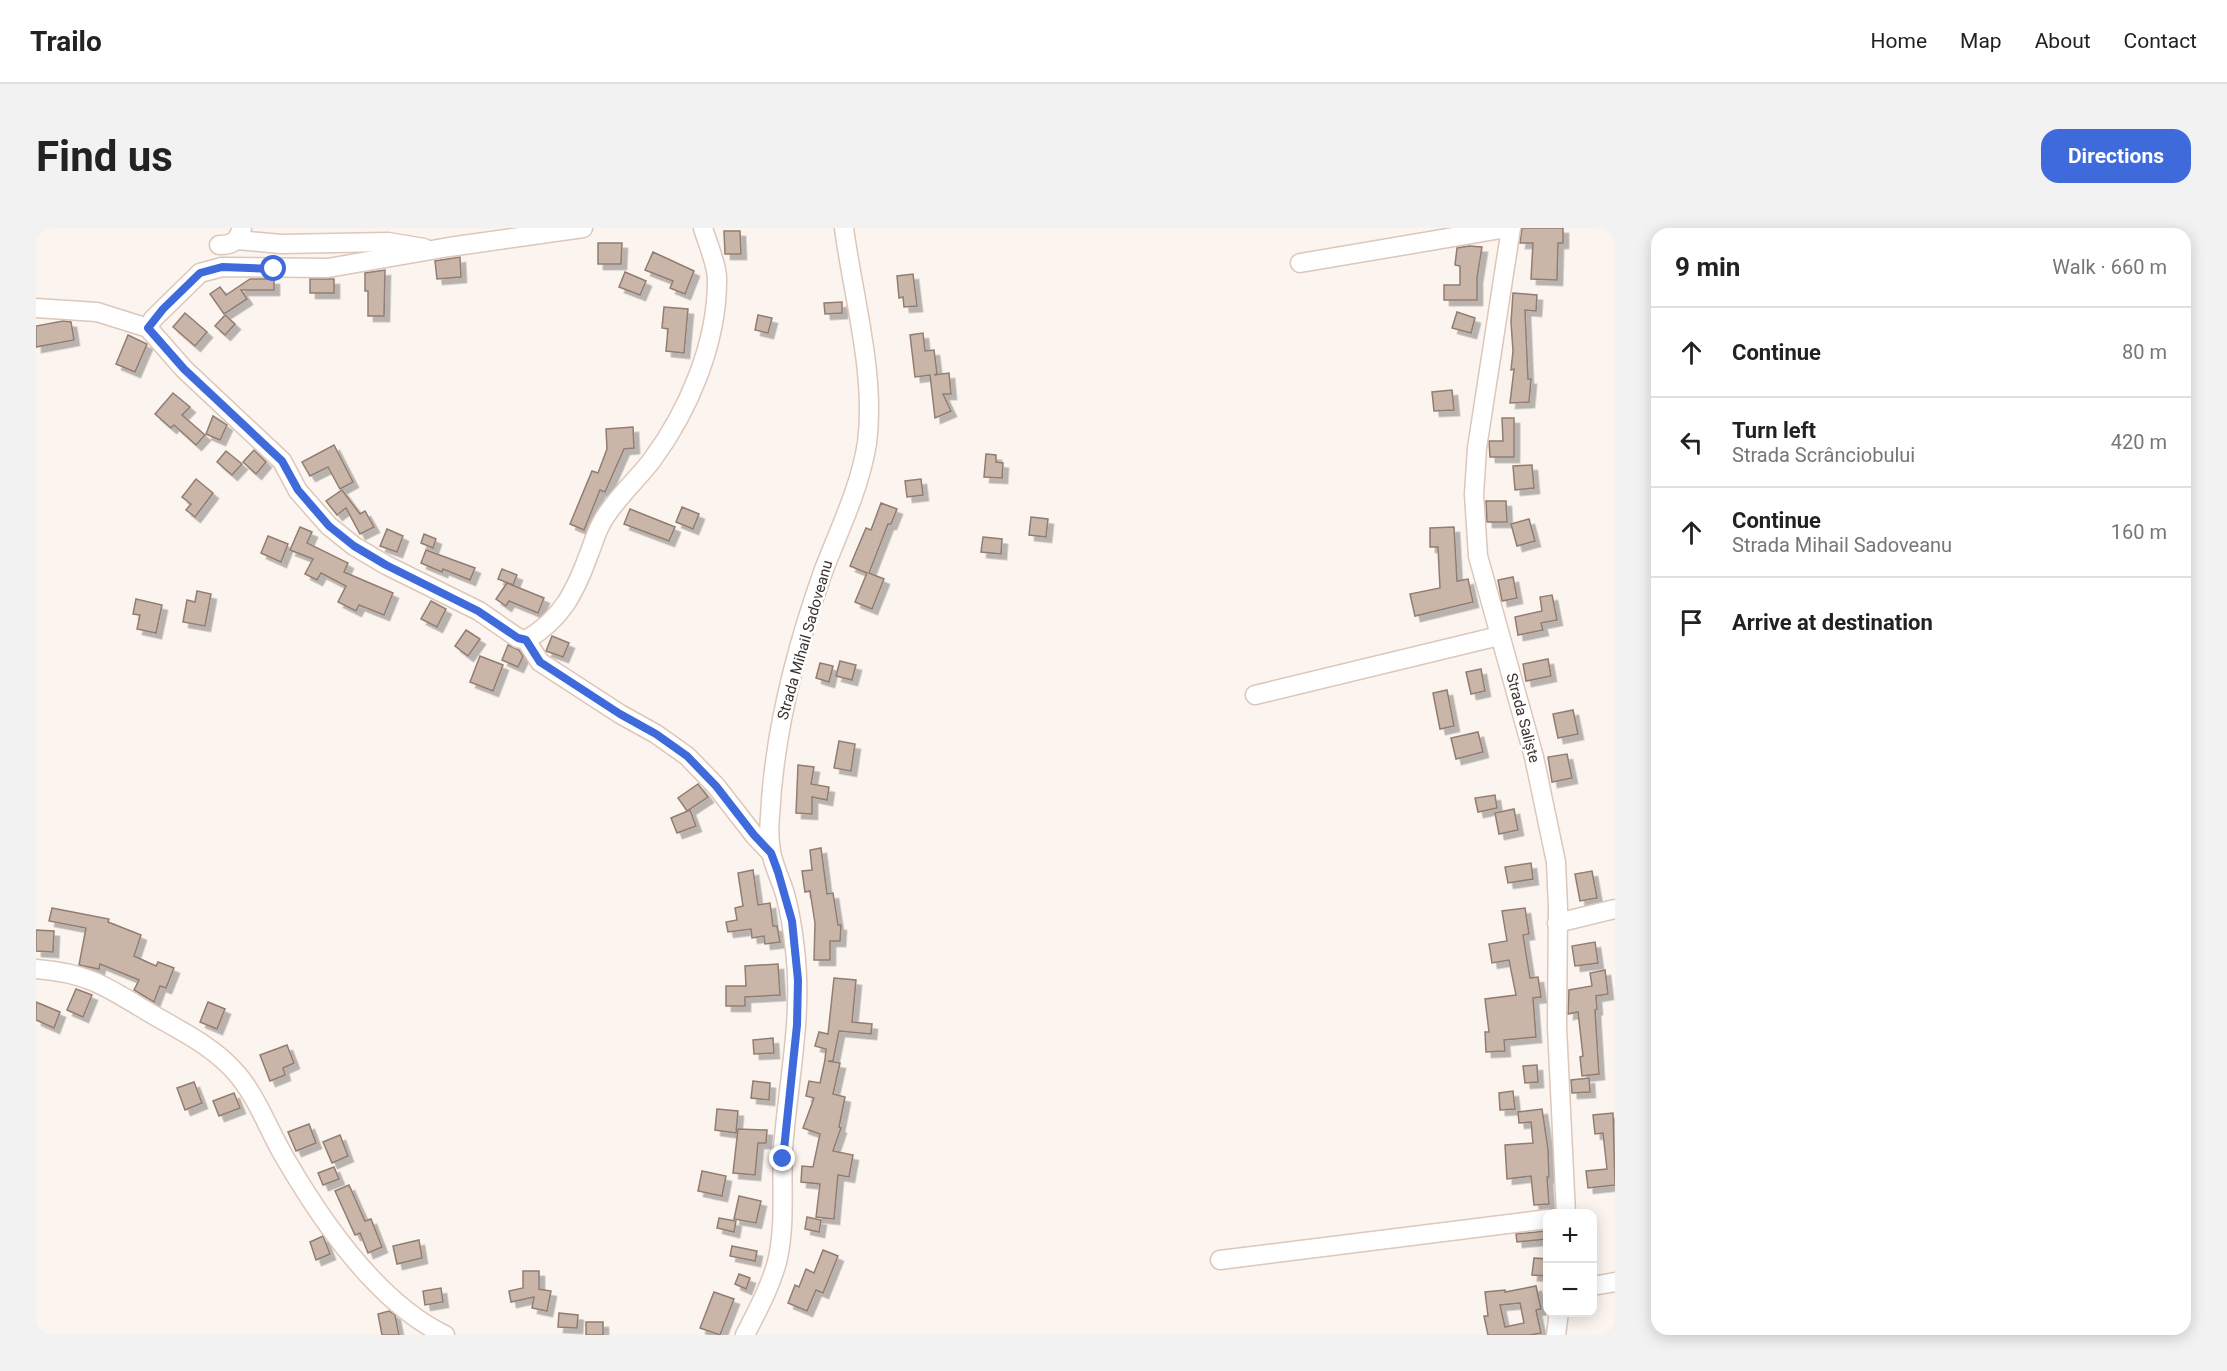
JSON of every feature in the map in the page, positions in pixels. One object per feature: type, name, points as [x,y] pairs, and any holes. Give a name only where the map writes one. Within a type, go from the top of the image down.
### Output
[{"type":"street","points":[[148,328],[163,309],[200,273],[222,267],[328,268],[584,228]]},
{"type":"street","points":[[526,640],[542,630],[568,603],[601,523],[670,434],[700,369],[712,324],[718,279],[703,228]]},
{"type":"street","name":"Strada Mihail Sadoveanu","points":[[744,1335],[770,1282],[780,1245],[784,1138],[797,1025],[798,980],[792,921],[771,853],[769,819],[778,736],[787,691],[823,574],[856,487],[864,461],[867,439],[867,385],[844,228]]},
{"type":"street","points":[[1300,263],[1507,228]]},
{"type":"street","name":"Strada Saliște","points":[[1511,228],[1476,448],[1474,494],[1478,556],[1499,636],[1515,683],[1546,808],[1556,862],[1557,1027],[1566,1209]]},
{"type":"street","points":[[219,245],[230,245],[240,234],[281,244],[388,242],[433,250]]},
{"type":"street","points":[[36,308],[97,312],[148,328],[184,369],[282,461],[298,490],[329,526],[346,540],[386,565],[478,611],[518,638],[526,640],[540,662],[620,714],[656,734],[687,756],[716,786],[771,853]]},
{"type":"street","points":[[1255,694],[1499,636]]},
{"type":"street","points":[[1557,923],[1615,909]]},
{"type":"street","points":[[36,969],[83,976],[105,986],[179,1029],[225,1060],[254,1098],[285,1158],[336,1236],[394,1300],[445,1335]]},
{"type":"street","points":[[1220,1260],[1543,1220]]},
{"type":"street","points":[[1597,1285],[1615,1282]]},
{"type":"street","points":[[1556,1335],[1558,1317]]},
{"type":"building","points":[[1522,228],[1563,228],[1563,243],[1558,243],[1557,280],[1531,279],[1533,243],[1520,243]]},
{"type":"building","points":[[724,231],[740,231],[741,254],[725,254]]},
{"type":"building","points":[[598,243],[622,243],[621,264],[598,264]]},
{"type":"building","points":[[1482,247],[1477,278],[1477,300],[1444,300],[1444,285],[1460,285],[1460,266],[1455,265],[1457,248]]},
{"type":"building","points":[[653,252],[694,271],[685,294],[670,288],[673,281],[645,270]]},
{"type":"building","points":[[460,257],[461,277],[437,279],[435,261]]},
{"type":"building","points":[[385,270],[384,316],[368,316],[365,273]]},
{"type":"building","points":[[625,272],[646,281],[640,295],[619,287]]},
{"type":"building","points":[[913,274],[917,306],[904,307],[903,297],[899,298],[897,276]]},
{"type":"building","points":[[250,279],[274,279],[274,290],[241,290],[247,299],[224,314],[210,294],[220,287],[226,295]]},
{"type":"building","points":[[310,279],[334,279],[334,293],[310,293]]},
{"type":"building","points":[[1513,293],[1537,295],[1536,311],[1525,310],[1528,379],[1531,379],[1529,402],[1510,403],[1514,369],[1511,370]]},
{"type":"building","points":[[842,302],[842,313],[825,314],[824,303]]},
{"type":"building","points":[[664,307],[688,309],[684,353],[666,351],[668,329],[662,328]]},
{"type":"building","points":[[1457,312],[1475,318],[1471,333],[1452,328]]},
{"type":"building","points":[[185,313],[207,332],[195,346],[173,327]]},
{"type":"building","points":[[225,315],[235,324],[225,335],[215,326]]},
{"type":"building","points":[[758,315],[772,318],[768,333],[755,330]]},
{"type":"building","points":[[63,321],[71,322],[74,340],[36,347],[36,326]]},
{"type":"building","points":[[923,333],[925,351],[934,350],[937,374],[934,375],[949,373],[951,394],[943,394],[951,411],[935,418],[930,375],[915,377],[910,335]]},
{"type":"building","points":[[128,335],[147,344],[135,372],[116,364]]},
{"type":"building","points":[[1452,390],[1454,410],[1434,411],[1432,392]]},
{"type":"building","points":[[173,393],[190,407],[182,415],[205,435],[196,445],[174,425],[171,428],[155,414]]},
{"type":"building","points":[[213,416],[227,425],[220,440],[206,434]]},
{"type":"building","points":[[1502,418],[1514,418],[1514,457],[1490,457],[1489,441],[1503,441]]},
{"type":"building","points":[[633,427],[634,448],[624,449],[605,492],[600,490],[584,530],[570,524],[592,471],[598,473],[607,449],[606,429]]},
{"type":"building","points":[[334,445],[353,482],[340,489],[328,467],[310,476],[302,462]]},
{"type":"building","points":[[254,450],[266,462],[256,474],[243,462]]},
{"type":"building","points":[[226,451],[242,464],[232,475],[217,462]]},
{"type":"building","points":[[986,454],[996,455],[996,462],[1003,463],[1002,478],[984,477]]},
{"type":"building","points":[[1532,465],[1534,488],[1515,490],[1513,466]]},
{"type":"building","points":[[196,479],[213,493],[195,517],[186,510],[191,504],[182,497]]},
{"type":"building","points":[[921,479],[923,495],[907,497],[905,481]]},
{"type":"building","points":[[342,490],[360,514],[365,511],[374,527],[360,534],[346,508],[337,515],[326,501]]},
{"type":"building","points":[[1486,501],[1506,501],[1507,522],[1487,522]]},
{"type":"building","points":[[881,503],[897,509],[891,524],[888,524],[869,573],[884,579],[872,609],[855,602],[867,573],[850,566],[866,528],[871,530]]},
{"type":"building","points":[[682,507],[699,514],[693,529],[676,522]]},
{"type":"building","points":[[630,509],[675,527],[669,541],[624,524]]},
{"type":"building","points":[[1031,517],[1048,519],[1046,537],[1029,535]]},
{"type":"building","points":[[1529,519],[1535,541],[1517,546],[1511,524]]},
{"type":"building","points":[[300,527],[312,532],[307,543],[348,563],[344,572],[393,593],[384,615],[359,605],[356,611],[338,602],[346,586],[321,573],[317,580],[305,574],[313,559],[290,550]]},
{"type":"building","points":[[1454,527],[1457,581],[1468,579],[1473,602],[1415,616],[1410,594],[1440,588],[1438,547],[1430,547],[1430,528]]},
{"type":"building","points":[[387,529],[403,536],[397,552],[380,546]]},
{"type":"building","points":[[424,534],[436,539],[433,548],[421,543]]},
{"type":"building","points":[[268,536],[288,544],[281,562],[261,553]]},
{"type":"building","points":[[983,537],[1002,539],[1001,554],[981,552]]},
{"type":"building","points":[[426,550],[475,568],[470,580],[421,563]]},
{"type":"building","points":[[502,569],[517,575],[513,585],[498,579]]},
{"type":"building","points":[[1513,577],[1517,598],[1502,601],[1498,580]]},
{"type":"building","points":[[507,583],[544,598],[538,613],[509,601],[506,606],[496,599]]},
{"type":"building","points":[[197,591],[211,594],[205,626],[183,622],[187,600],[195,602]]},
{"type":"building","points":[[1552,595],[1557,620],[1541,623],[1543,630],[1518,635],[1515,617],[1542,611],[1540,597]]},
{"type":"building","points":[[136,599],[162,605],[156,633],[137,629],[140,615],[133,614]]},
{"type":"building","points":[[431,601],[446,609],[437,627],[421,619]]},
{"type":"building","points":[[466,630],[480,639],[468,656],[455,646]]},
{"type":"building","points":[[552,636],[569,643],[563,657],[546,651]]},
{"type":"building","points":[[508,645],[519,650],[523,656],[518,667],[502,660]]},
{"type":"building","points":[[480,656],[503,665],[493,691],[470,682]]},
{"type":"building","points":[[1548,659],[1551,676],[1526,681],[1523,664]]},
{"type":"building","points":[[840,661],[856,665],[852,680],[836,676]]},
{"type":"building","points":[[820,663],[833,666],[829,682],[816,678]]},
{"type":"building","points":[[1481,669],[1485,691],[1471,694],[1466,672]]},
{"type":"building","points":[[1447,690],[1454,726],[1440,729],[1433,693]]},
{"type":"building","points":[[1573,710],[1578,734],[1558,738],[1553,714]]},
{"type":"building","points":[[1478,732],[1483,752],[1456,759],[1451,738]]},
{"type":"building","points":[[839,741],[855,744],[851,771],[834,768]]},
{"type":"building","points":[[1567,754],[1572,778],[1552,782],[1548,757]]},
{"type":"building","points":[[798,765],[814,767],[811,784],[829,787],[827,800],[812,797],[812,814],[796,813]]},
{"type":"building","points":[[698,784],[708,797],[687,811],[678,798]]},
{"type":"building","points":[[1495,795],[1497,808],[1478,812],[1475,798]]},
{"type":"building","points":[[1514,809],[1518,830],[1499,834],[1495,813]]},
{"type":"building","points":[[690,810],[696,826],[677,833],[671,818]]},
{"type":"building","points":[[821,848],[827,894],[833,893],[838,925],[841,925],[840,941],[830,941],[830,960],[814,960],[815,923],[810,891],[805,892],[802,871],[812,870],[810,850]]},
{"type":"building","points":[[1531,863],[1533,879],[1508,883],[1505,867]]},
{"type":"building","points":[[753,870],[758,905],[770,903],[773,926],[777,926],[780,942],[765,944],[764,936],[752,938],[751,929],[728,932],[726,922],[737,920],[735,908],[743,906],[738,873]]},
{"type":"building","points":[[1592,871],[1597,898],[1580,901],[1575,874]]},
{"type":"building","points":[[52,908],[109,919],[108,922],[141,935],[134,956],[156,966],[158,962],[174,968],[166,988],[160,986],[154,1002],[134,990],[139,980],[100,964],[99,969],[79,965],[86,928],[49,921]]},
{"type":"building","points":[[1525,908],[1529,934],[1523,935],[1530,978],[1538,977],[1541,997],[1533,998],[1536,1037],[1504,1040],[1505,1051],[1486,1052],[1485,1032],[1489,1032],[1485,999],[1516,995],[1509,960],[1492,963],[1489,944],[1507,941],[1502,911]]},
{"type":"building","points":[[36,930],[54,931],[53,952],[36,951]]},
{"type":"building","points":[[1595,942],[1598,963],[1575,966],[1572,946]]},
{"type":"building","points":[[778,964],[780,995],[745,997],[745,1006],[726,1006],[726,986],[746,986],[745,966]]},
{"type":"building","points":[[1605,970],[1608,994],[1596,996],[1597,1009],[1595,1010],[1599,1074],[1582,1076],[1580,1057],[1583,1056],[1578,1012],[1568,1014],[1569,990],[1592,986],[1590,973]]},
{"type":"building","points":[[834,978],[856,980],[852,1022],[872,1024],[871,1034],[839,1031],[833,1061],[828,1061],[840,1063],[833,1094],[845,1097],[839,1127],[841,1128],[833,1151],[853,1155],[849,1177],[838,1175],[834,1219],[816,1217],[820,1184],[801,1182],[802,1166],[813,1167],[820,1134],[803,1128],[814,1098],[806,1096],[809,1081],[820,1083],[825,1060],[826,1049],[815,1046],[819,1032],[828,1034]]},
{"type":"building","points":[[76,989],[92,995],[83,1017],[67,1010]]},
{"type":"building","points":[[36,1002],[60,1012],[54,1028],[36,1020]]},
{"type":"building","points":[[208,1002],[225,1009],[217,1029],[200,1022]]},
{"type":"building","points":[[773,1038],[774,1053],[754,1054],[753,1040]]},
{"type":"building","points":[[287,1045],[294,1063],[283,1068],[285,1075],[270,1081],[260,1055]]},
{"type":"building","points":[[1537,1065],[1538,1082],[1525,1083],[1523,1066]]},
{"type":"building","points":[[1589,1078],[1590,1092],[1572,1093],[1571,1080]]},
{"type":"building","points":[[753,1081],[770,1083],[769,1100],[751,1098]]},
{"type":"building","points":[[194,1082],[202,1103],[185,1110],[177,1088]]},
{"type":"building","points":[[1513,1091],[1515,1109],[1500,1110],[1499,1093]]},
{"type":"building","points":[[234,1093],[240,1108],[219,1116],[213,1101]]},
{"type":"building","points":[[717,1109],[738,1111],[736,1133],[715,1130]]},
{"type":"building","points":[[1542,1109],[1548,1149],[1549,1204],[1534,1205],[1531,1176],[1507,1179],[1505,1145],[1533,1143],[1531,1122],[1519,1123],[1518,1112]]},
{"type":"building","points":[[1613,1113],[1615,1185],[1588,1188],[1586,1171],[1607,1169],[1603,1133],[1595,1134],[1593,1115]]},
{"type":"building","points":[[309,1124],[316,1143],[296,1151],[288,1132]]},
{"type":"building","points":[[738,1129],[767,1130],[766,1143],[758,1143],[755,1175],[733,1173]]},
{"type":"building","points":[[340,1135],[348,1156],[332,1163],[323,1142]]},
{"type":"building","points":[[334,1167],[339,1179],[323,1185],[318,1173]]},
{"type":"building","points":[[702,1171],[726,1176],[722,1196],[698,1191]]},
{"type":"building","points":[[349,1185],[365,1221],[371,1219],[382,1247],[368,1253],[360,1233],[355,1235],[335,1191]]},
{"type":"building","points":[[739,1196],[761,1201],[756,1223],[734,1219]]},
{"type":"building","points":[[807,1217],[821,1220],[819,1232],[805,1229]]},
{"type":"building","points":[[719,1218],[736,1221],[734,1232],[717,1228]]},
{"type":"building","points":[[1543,1231],[1543,1239],[1517,1242],[1516,1234]]},
{"type":"building","points":[[323,1236],[330,1254],[316,1260],[310,1242]]},
{"type":"building","points":[[419,1240],[422,1258],[397,1264],[393,1246]]},
{"type":"building","points":[[732,1246],[757,1251],[755,1261],[730,1256]]},
{"type":"building","points":[[823,1250],[838,1256],[823,1293],[816,1290],[807,1311],[788,1303],[795,1285],[799,1287],[806,1269],[814,1273]]},
{"type":"building","points":[[1534,1258],[1543,1259],[1543,1276],[1532,1275]]},
{"type":"building","points":[[523,1271],[539,1271],[539,1289],[551,1291],[547,1311],[532,1308],[534,1297],[511,1302],[509,1291],[523,1288]]},
{"type":"building","points":[[739,1274],[750,1278],[746,1289],[735,1284]]},
{"type":"building","points":[[1536,1286],[1541,1309],[1536,1310],[1541,1333],[1488,1335],[1484,1316],[1488,1316],[1485,1292],[1505,1290],[1505,1292]],"holes":[[[1520,1303],[1524,1323],[1505,1327],[1500,1305]]]},
{"type":"building","points":[[441,1288],[443,1302],[425,1305],[423,1291]]},
{"type":"building","points":[[714,1292],[734,1299],[720,1335],[700,1328]]},
{"type":"building","points":[[389,1311],[395,1315],[399,1335],[382,1335],[378,1314]]},
{"type":"building","points":[[559,1313],[578,1315],[577,1328],[558,1327]]},
{"type":"building","points":[[586,1322],[603,1322],[603,1335],[586,1335]]},
{"type":"route","points":[[274,269],[222,267],[200,273],[153,319],[148,328],[176,357],[184,369],[282,461],[298,490],[329,526],[354,546],[386,565],[478,611],[518,638],[526,640],[540,662],[620,714],[656,734],[687,756],[716,786],[771,853],[792,921],[798,980],[797,1025],[783,1159]]}]
